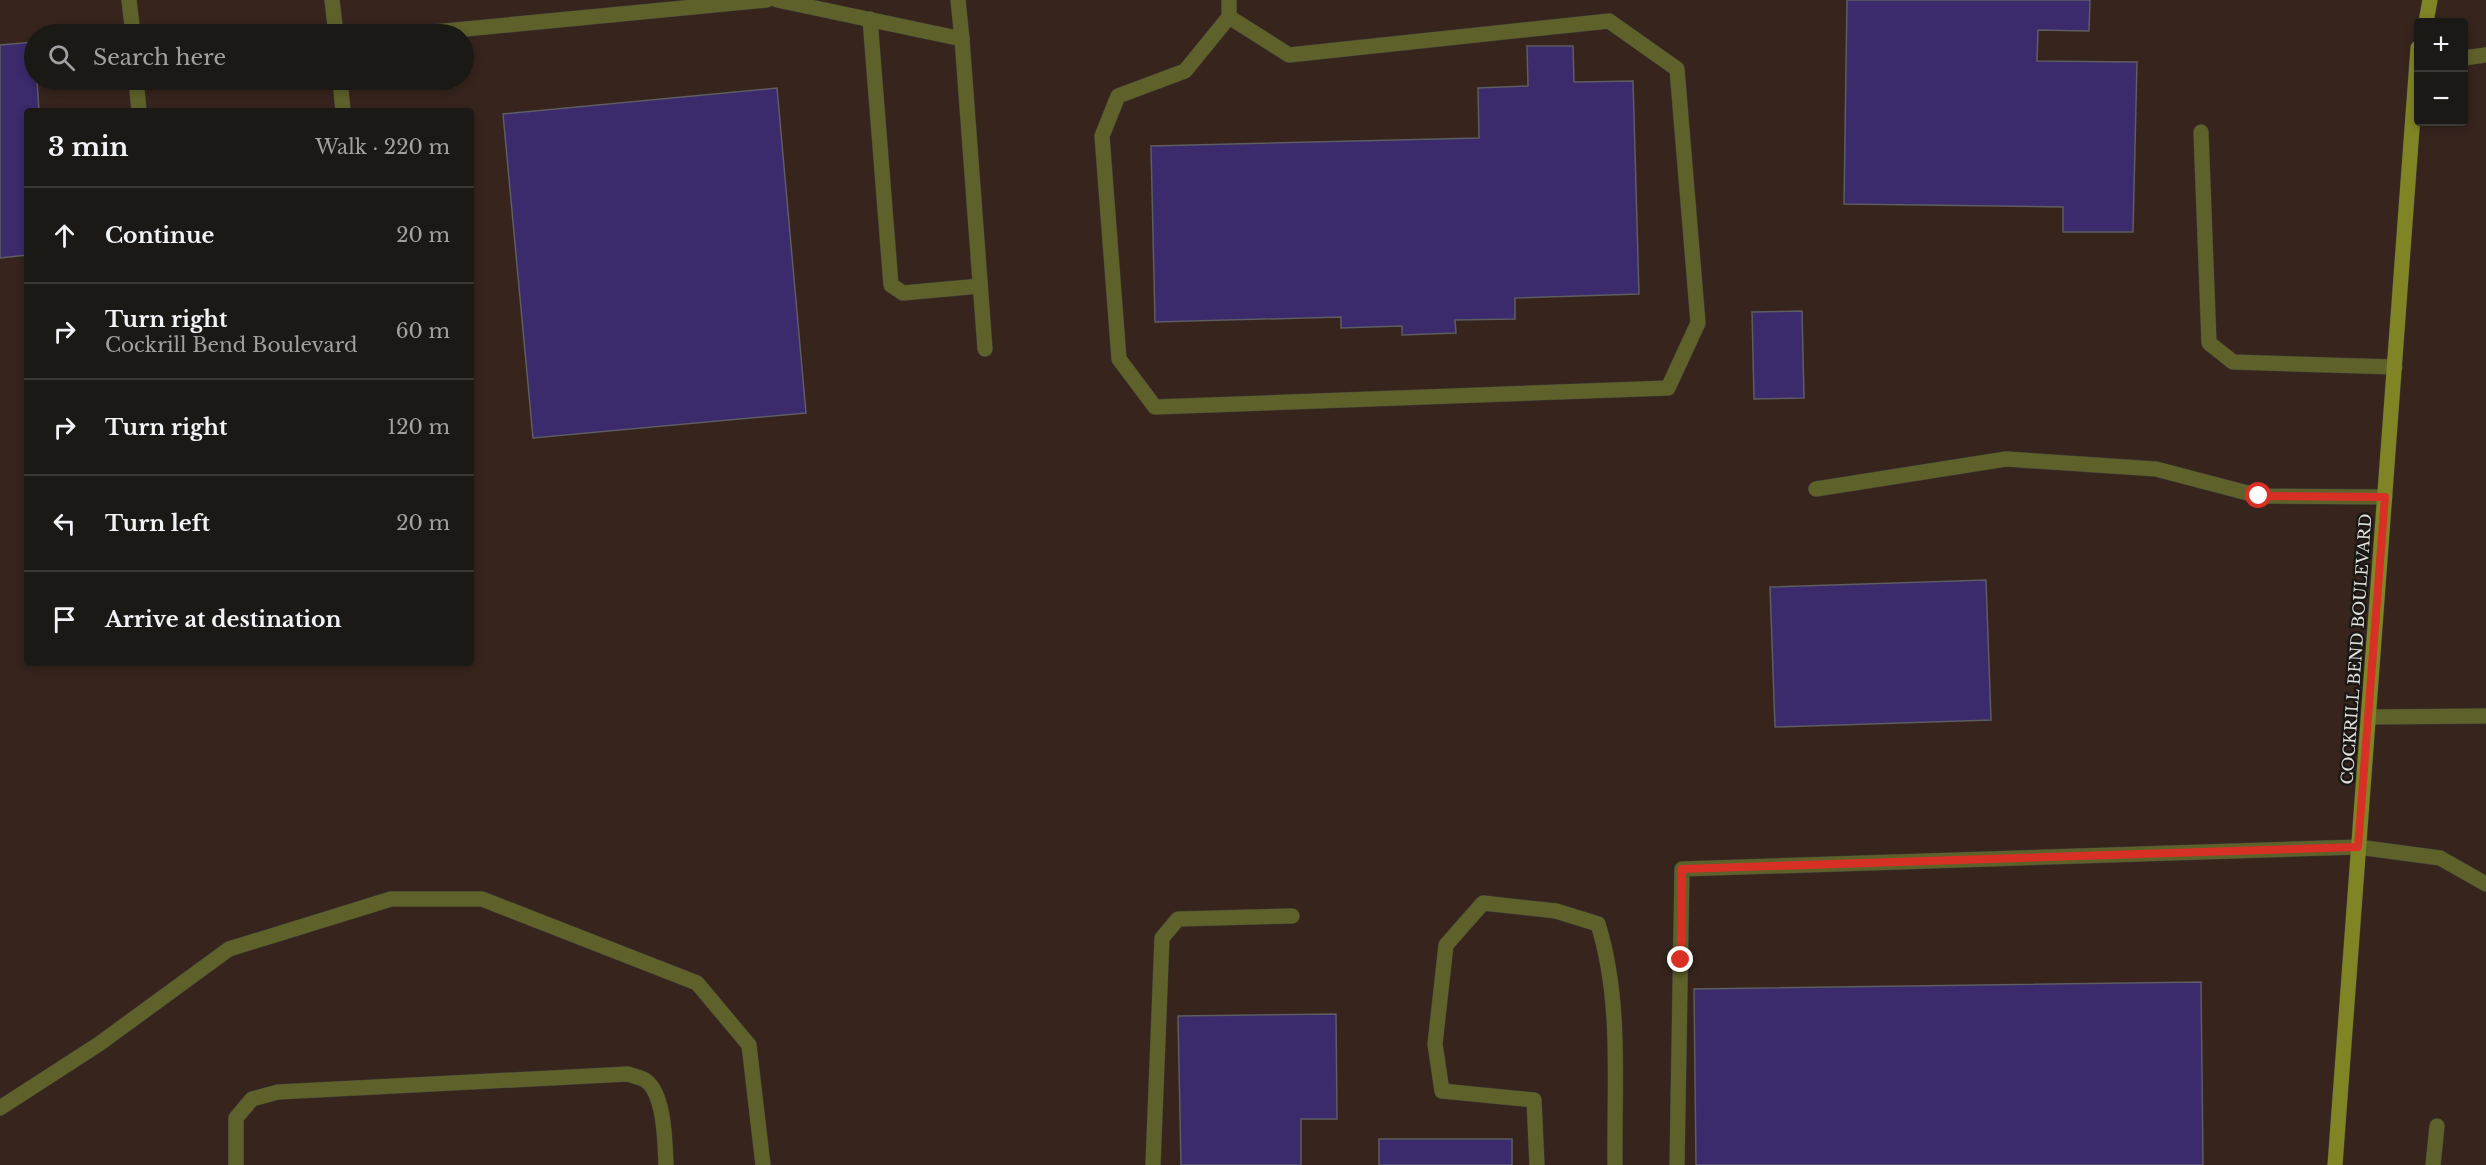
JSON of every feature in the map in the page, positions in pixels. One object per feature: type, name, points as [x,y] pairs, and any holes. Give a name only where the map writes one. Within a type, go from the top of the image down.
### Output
[{"type":"street","points":[[2419,0],[2419,18]]},
{"type":"street","points":[[2427,18],[2430,0]]},
{"type":"street","name":"COCKRILL BEND BOULEVARD","points":[[2335,1165],[2417,72]]},
{"type":"lane","points":[[129,0],[131,24]]},
{"type":"lane","points":[[332,0],[335,24]]},
{"type":"lane","points":[[474,28],[767,0]]},
{"type":"lane","points":[[777,0],[962,39]]},
{"type":"lane","points":[[958,0],[985,349]]},
{"type":"lane","points":[[1228,0],[1229,17],[1185,71],[1118,96],[1102,136],[1119,359],[1155,407],[1668,388],[1698,323],[1677,69],[1609,21],[1289,55],[1229,17]]},
{"type":"lane","points":[[870,19],[891,285],[903,293],[980,286]]},
{"type":"lane","points":[[2468,57],[2486,55]]},
{"type":"lane","points":[[137,90],[139,108]]},
{"type":"lane","points":[[341,90],[343,108]]},
{"type":"lane","points":[[2201,132],[2209,343],[2233,362],[2395,367]]},
{"type":"lane","points":[[1816,489],[2006,459],[2156,469],[2259,496],[2385,497]]},
{"type":"lane","points":[[2369,717],[2486,716]]},
{"type":"lane","points":[[1677,1165],[1682,869],[2358,847],[2440,858],[2486,884]]},
{"type":"lane","points":[[0,1108],[99,1044],[229,949],[391,899],[482,899],[697,983],[749,1045],[763,1165]]},
{"type":"lane","points":[[1538,1165],[1534,1100],[1442,1091],[1435,1044],[1446,945],[1483,903],[1556,911],[1599,924],[1608,956],[1613,995],[1615,1165]]},
{"type":"lane","points":[[1153,1165],[1162,938],[1178,919],[1292,916]]},
{"type":"lane","points":[[236,1165],[236,1118],[252,1099],[278,1092],[628,1074],[647,1081],[660,1102],[666,1165]]},
{"type":"lane","points":[[2433,1165],[2437,1126]]},
{"type":"shaded area","points":[[0,0],[2486,0],[2486,1165],[0,1165]]},
{"type":"building","points":[[1847,0],[2090,0],[2089,31],[2038,30],[2037,61],[2137,62],[2133,232],[2063,232],[2063,207],[1844,204]]},
{"type":"building","points":[[24,43],[24,90],[38,90],[39,108],[24,108],[24,255],[0,258],[0,45]]},
{"type":"building","points":[[1527,46],[1573,46],[1574,82],[1633,81],[1639,294],[1515,298],[1515,319],[1455,320],[1456,333],[1402,335],[1402,326],[1341,328],[1341,317],[1155,322],[1151,146],[1479,138],[1478,88],[1528,86]]},
{"type":"building","points":[[777,88],[806,413],[533,438],[503,114]]},
{"type":"building","points":[[1802,311],[1804,398],[1754,399],[1752,312]]},
{"type":"building","points":[[1986,580],[1991,720],[1775,727],[1770,587]]},
{"type":"building","points":[[2201,982],[2203,1165],[1696,1165],[1694,989]]},
{"type":"building","points":[[1336,1014],[1337,1119],[1301,1119],[1301,1165],[1181,1165],[1178,1016]]},
{"type":"building","points":[[1379,1139],[1512,1139],[1512,1165],[1379,1165]]},
{"type":"route","points":[[1681,960],[1682,869],[2358,847],[2385,497],[2259,496]]}]
